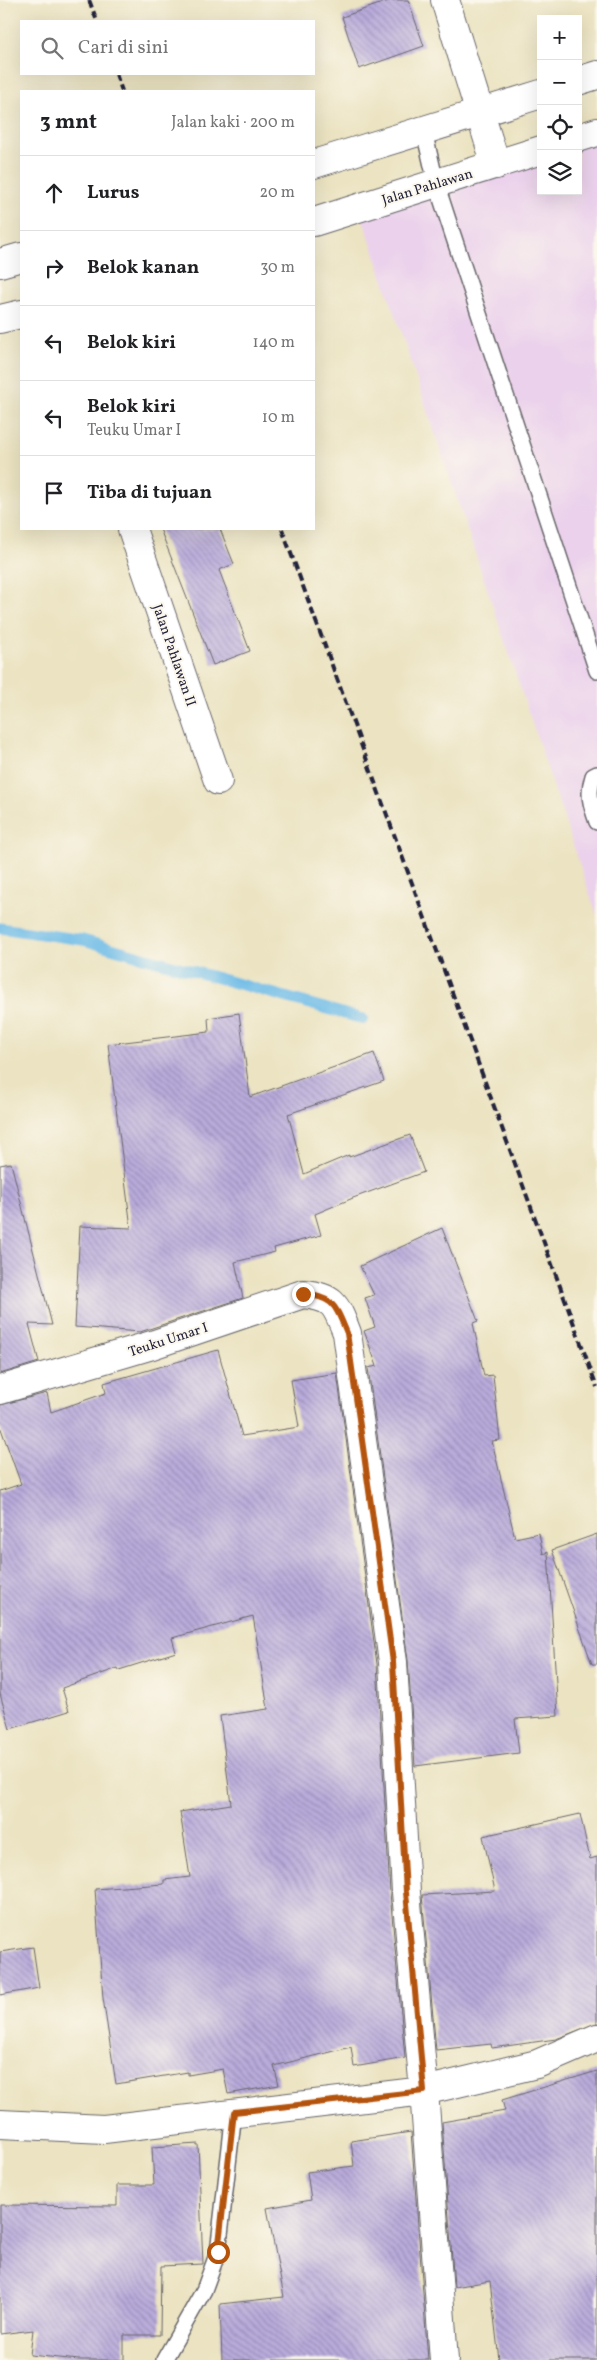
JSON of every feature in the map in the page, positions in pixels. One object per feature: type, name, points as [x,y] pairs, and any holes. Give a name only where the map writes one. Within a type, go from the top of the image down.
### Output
[{"type":"street","points":[[445,0],[496,165]]},
{"type":"street","points":[[582,80],[597,75]]},
{"type":"street","points":[[315,164],[537,95]]},
{"type":"street","points":[[582,137],[597,132]]},
{"type":"street","name":"Jalan Pahlawan","points":[[315,222],[537,151]]},
{"type":"street","points":[[0,263],[20,256]]},
{"type":"street","points":[[0,319],[20,314]]},
{"type":"street","name":"Jalan Pahlawan II","points":[[132,530],[218,781]]},
{"type":"street","name":"Teuku Umar I","points":[[0,1390],[152,1345],[303,1294],[321,1296],[335,1304],[347,1333],[393,1662],[406,1892],[424,2091]]},
{"type":"street","points":[[0,2124],[104,2129],[234,2112],[424,2091],[537,2064],[597,2038]]},
{"type":"street","points":[[424,2091],[444,2360]]},
{"type":"lane","points":[[424,130],[436,183],[597,671]]},
{"type":"lane","points":[[597,774],[593,776],[589,789],[590,801],[597,822]]},
{"type":"lane","points":[[164,2360],[204,2290],[218,2252],[234,2112]]},
{"type":"shaded area","points":[[597,138],[597,916],[362,216],[537,158],[537,195],[582,195],[582,143]]},
{"type":"building","points":[[391,0],[408,0],[424,46],[359,69],[342,17]]},
{"type":"building","points":[[160,530],[220,530],[234,564],[219,570],[250,651],[213,665]]},
{"type":"building","points":[[239,1013],[250,1097],[374,1053],[384,1081],[288,1114],[304,1174],[349,1155],[349,1157],[410,1135],[424,1172],[315,1214],[321,1235],[274,1248],[275,1252],[235,1262],[243,1298],[140,1332],[75,1327],[80,1226],[131,1228],[108,1044],[209,1032],[208,1018]]},
{"type":"building","points":[[11,1163],[52,1325],[29,1324],[39,1362],[0,1374],[0,1165]]},
{"type":"building","points":[[442,1228],[478,1321],[473,1323],[484,1376],[493,1375],[500,1440],[492,1441],[515,1538],[539,1533],[543,1554],[548,1552],[558,1716],[515,1719],[519,1753],[415,1766],[408,1660],[368,1368],[377,1366],[364,1331],[375,1327],[365,1298],[374,1295],[360,1266]]},
{"type":"building","points":[[218,1350],[242,1436],[299,1427],[291,1380],[337,1373],[377,1664],[390,1893],[405,2058],[354,2067],[351,2047],[274,2066],[279,2085],[228,2094],[223,2069],[188,2075],[188,2072],[116,2084],[103,1998],[95,1889],[164,1884],[164,1880],[190,1877],[180,1812],[231,1804],[220,1716],[268,1709],[253,1616],[172,1638],[176,1652],[119,1670],[118,1668],[62,1688],[69,1711],[10,1729],[0,1694],[0,1491],[21,1484],[0,1426],[0,1405],[47,1393],[51,1412],[106,1393],[104,1383]]},
{"type":"building","points":[[597,1534],[597,1664],[592,1664],[552,1550]]},
{"type":"building","points":[[580,1814],[590,1859],[597,1857],[597,2023],[556,2039],[492,2048],[491,2044],[436,2050],[422,1895],[495,1891],[483,1836]]},
{"type":"building","points":[[33,1947],[39,1988],[0,1995],[0,1952]]},
{"type":"building","points":[[597,2071],[597,2360],[499,2360],[490,2281],[454,2287],[442,2122],[505,2111],[502,2100]]},
{"type":"building","points":[[411,2132],[428,2360],[222,2360],[220,2304],[284,2297],[267,2208],[311,2200],[307,2172],[354,2166],[351,2141]]},
{"type":"building","points":[[198,2144],[203,2264],[161,2266],[160,2335],[124,2335],[124,2360],[79,2360],[30,2355],[33,2330],[0,2334],[0,2205],[117,2206],[117,2185],[154,2185],[152,2147]]},
{"type":"waterway","points":[[0,928],[83,940],[363,1019]]},
{"type":"railway","points":[[89,0],[97,20]]},
{"type":"railway","points":[[116,75],[122,90]]},
{"type":"railway","points":[[282,530],[597,1387]]},
{"type":"route","points":[[218,2252],[234,2112],[424,2091],[406,1892],[393,1662],[347,1333],[335,1304],[321,1296],[303,1294]]}]
